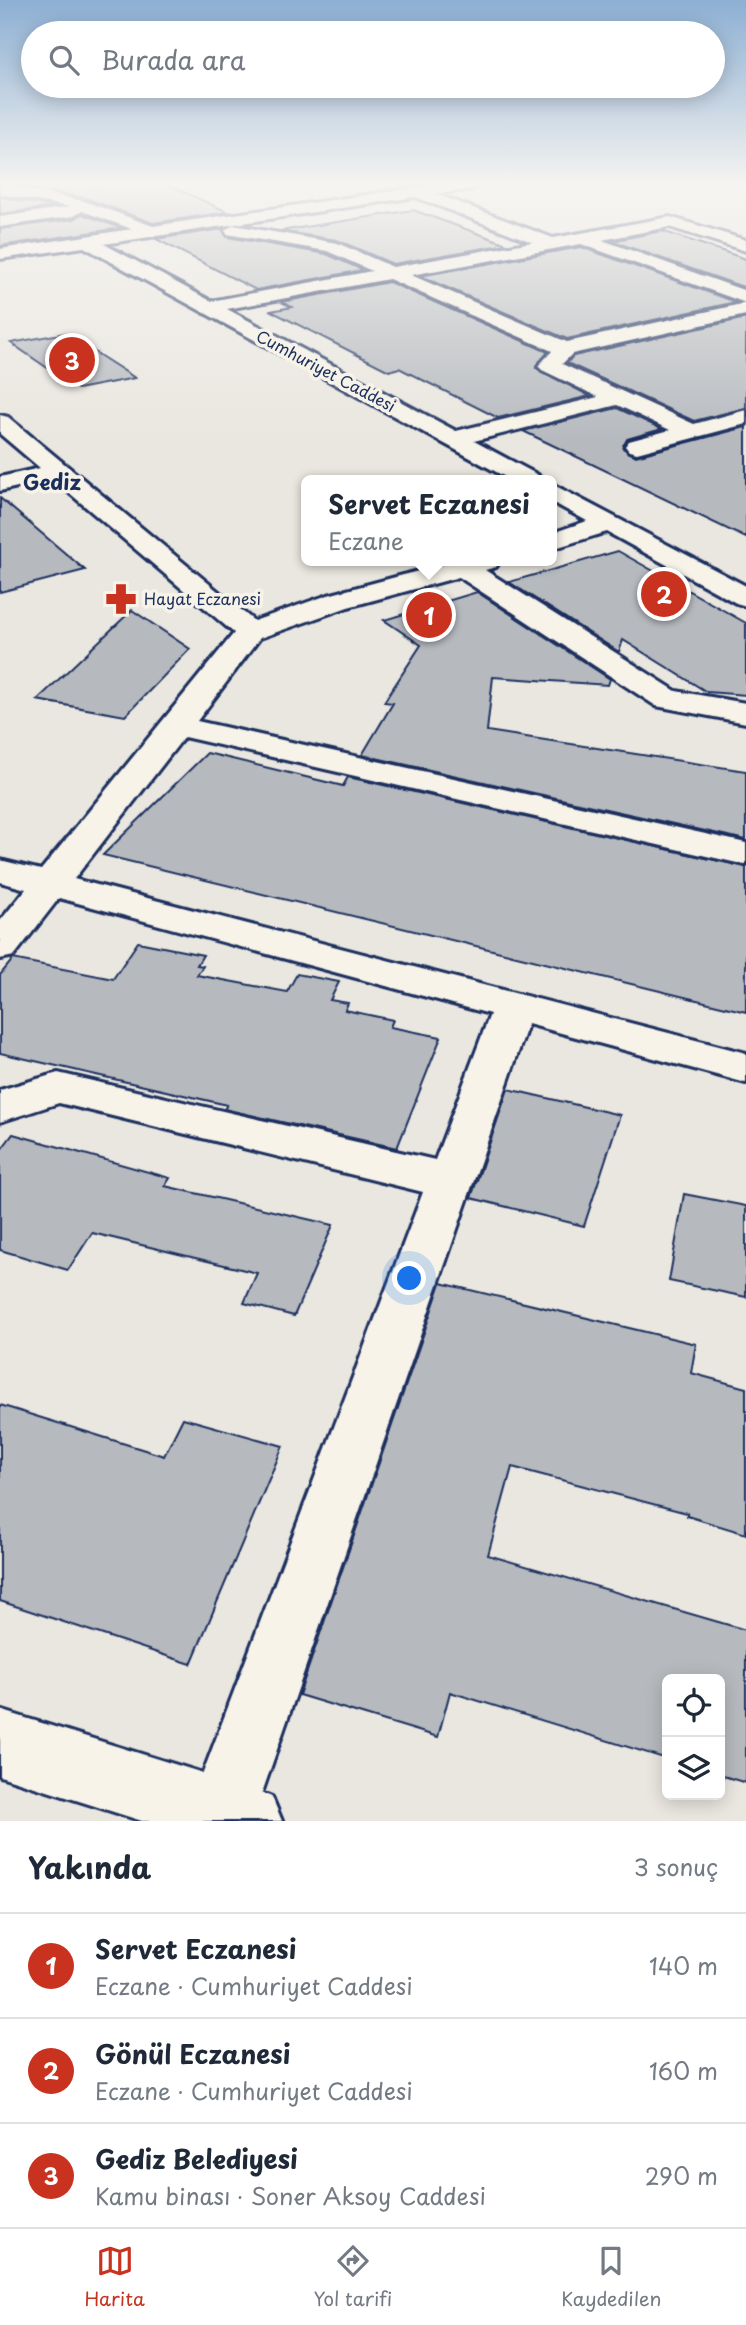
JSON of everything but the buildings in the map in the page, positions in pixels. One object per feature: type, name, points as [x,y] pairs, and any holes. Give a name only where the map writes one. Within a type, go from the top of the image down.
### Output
[{"type":"street","name":"Cumhuriyet Caddesi","points":[[137,269],[520,475]]},
{"type":"street","points":[[382,269],[565,349]]},
{"type":"street","points":[[208,307],[421,269]]},
{"type":"street","points":[[668,269],[746,297]]},
{"type":"street","points":[[746,309],[565,349],[550,366],[619,398],[702,428],[746,440]]},
{"type":"street","points":[[453,439],[619,398]]},
{"type":"street","points":[[637,446],[746,417]]},
{"type":"street","points":[[0,422],[250,632]]},
{"type":"street","points":[[0,484],[58,471]]},
{"type":"street","points":[[557,495],[746,597]]},
{"type":"street","points":[[557,539],[609,523]]},
{"type":"street","points":[[0,947],[250,632],[338,601],[468,566]]},
{"type":"street","points":[[478,566],[667,699],[746,713]]},
{"type":"street","points":[[177,726],[746,854]]},
{"type":"street","points":[[0,871],[746,1068]]},
{"type":"street","points":[[0,1743],[235,1817],[451,1181],[514,1006]]},
{"type":"street","points":[[0,1106],[58,1088],[451,1181]]},
{"type":"place","name":"Gediz Belediyesi","points":[[72,360]]},
{"type":"place","name":"Gönül Eczanesi","points":[[664,594]]},
{"type":"place","name":"Hayat Eczanesi","points":[[121,599]]},
{"type":"place","name":"Servet Eczanesi","points":[[429,615]]},
{"type":"district","name":"Gediz","points":[[52,483]]}]
